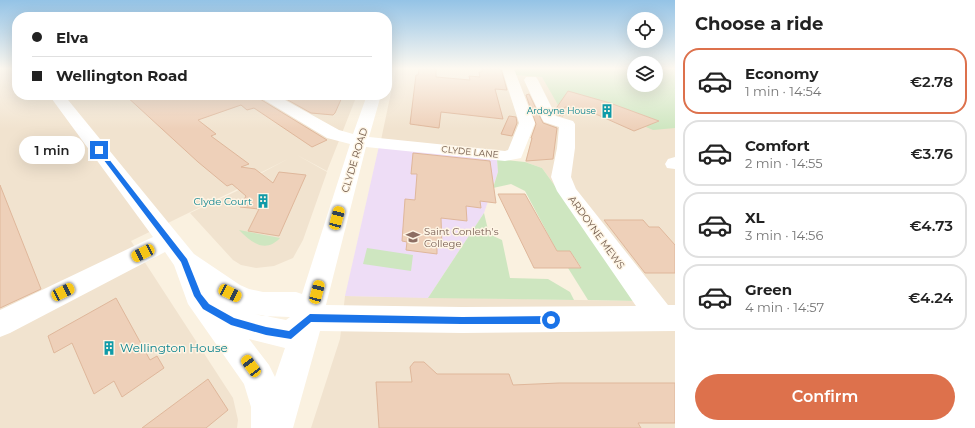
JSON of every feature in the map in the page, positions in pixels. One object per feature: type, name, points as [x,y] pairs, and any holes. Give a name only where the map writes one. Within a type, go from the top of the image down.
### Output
[{"type":"street","name":"CLYDE LANE","points":[[359,140],[505,156],[515,154],[527,123],[515,89]]},
{"type":"street","name":"ARDOYNE MEWS","points":[[535,89],[550,119],[567,124],[566,148],[561,177],[567,191],[668,318]]},
{"type":"street","points":[[60,100],[185,261],[230,293],[245,300],[263,304],[296,304],[310,318]]},
{"type":"street","points":[[274,100],[332,134],[359,140]]},
{"type":"street","name":"CLYDE ROAD","points":[[275,428],[310,318],[359,140],[372,100]]},
{"type":"street","points":[[0,324],[168,240]]},
{"type":"street","points":[[185,261],[198,296],[258,376],[268,407],[269,428]]},
{"type":"street","points":[[206,307],[231,321],[266,331],[291,335],[310,318],[462,320],[668,318]]},
{"type":"shaded area","points":[[0,89],[12,89],[12,100],[355,100],[327,171],[297,155],[327,172],[303,240],[293,258],[274,266],[256,268],[241,265],[233,260],[190,213],[256,182],[252,178],[288,159],[250,178],[254,181],[131,241],[233,398],[238,420],[237,428],[0,428]]},
{"type":"shaded area","points":[[392,89],[508,89],[520,122],[509,153],[381,140],[389,100],[392,100]]},
{"type":"shaded area","points":[[520,89],[627,89],[627,92],[661,92],[675,96],[675,428],[311,428],[340,339],[345,296],[637,301],[542,168],[525,162],[536,124],[533,121]]},
{"type":"shaded area","name":"Saint Conleth's College","points":[[379,146],[497,159],[498,172],[484,213],[428,298],[345,296]]},
{"type":"green space","points":[[549,89],[627,89],[627,92],[663,92],[663,89],[675,89],[675,128],[653,130],[646,127],[653,119],[610,103],[568,92],[558,105]]},
{"type":"green space","points":[[497,159],[525,162],[542,168],[638,301],[588,300],[568,268],[581,267],[570,251],[557,251],[525,191],[511,184],[493,188],[498,172]]},
{"type":"green space","points":[[484,213],[489,234],[502,240],[510,278],[548,279],[570,292],[574,300],[428,298]]},
{"type":"green space","points":[[239,230],[280,238],[274,243],[264,246],[248,239]]},
{"type":"green space","points":[[367,248],[413,255],[411,271],[363,264]]},
{"type":"building","points":[[414,89],[507,89],[495,89],[503,119],[441,112],[439,128],[410,124]]},
{"type":"building","name":"Ardoyne House","points":[[568,91],[610,103],[659,121],[634,131],[598,115],[573,108],[565,107],[563,116],[557,115],[555,110]]},
{"type":"building","points":[[529,94],[543,123],[557,128],[553,159],[526,161],[536,124],[526,95]]},
{"type":"building","points":[[130,100],[262,100],[327,140],[312,147],[254,108],[247,110],[241,105],[198,120],[216,134],[211,136],[249,164],[241,167],[255,169],[273,183],[279,172],[306,175],[279,236],[248,231],[259,209],[240,207],[246,196],[232,184],[227,186],[198,162]]},
{"type":"building","points":[[288,100],[341,100],[333,115],[311,113]]},
{"type":"building","points":[[509,116],[516,117],[517,123],[512,136],[501,134]]},
{"type":"building","points":[[413,153],[490,161],[496,203],[480,201],[481,208],[466,206],[467,221],[441,218],[442,247],[437,246],[437,254],[406,250],[407,242],[402,241],[405,199],[415,200],[417,174],[411,174]]},
{"type":"building","points":[[0,185],[41,289],[0,308]]},
{"type":"building","points":[[498,194],[525,194],[557,251],[570,251],[581,268],[534,268]]},
{"type":"building","points":[[604,220],[643,220],[649,227],[659,227],[675,245],[675,273],[645,273]]},
{"type":"building","name":"Wellington House","points":[[116,298],[150,360],[157,356],[164,368],[122,397],[114,381],[94,394],[72,343],[54,353],[48,336]]},
{"type":"building","points":[[414,362],[424,362],[437,374],[509,374],[513,385],[559,383],[675,383],[675,423],[638,423],[641,428],[379,428],[376,382],[412,382],[410,367]]},
{"type":"building","points":[[208,379],[228,410],[206,428],[142,428]]},
{"type":"place","name":"Ardoyne House","points":[[607,111]]},
{"type":"place","name":"Clyde Court","points":[[263,201]]},
{"type":"place","name":"Saint Conleth's College","points":[[413,237]]},
{"type":"place","name":"Wellington House","points":[[109,348]]},
{"type":"route","points":[[99,150],[185,261],[198,296],[206,307],[231,321],[266,331],[291,335],[310,318],[551,320]]}]
